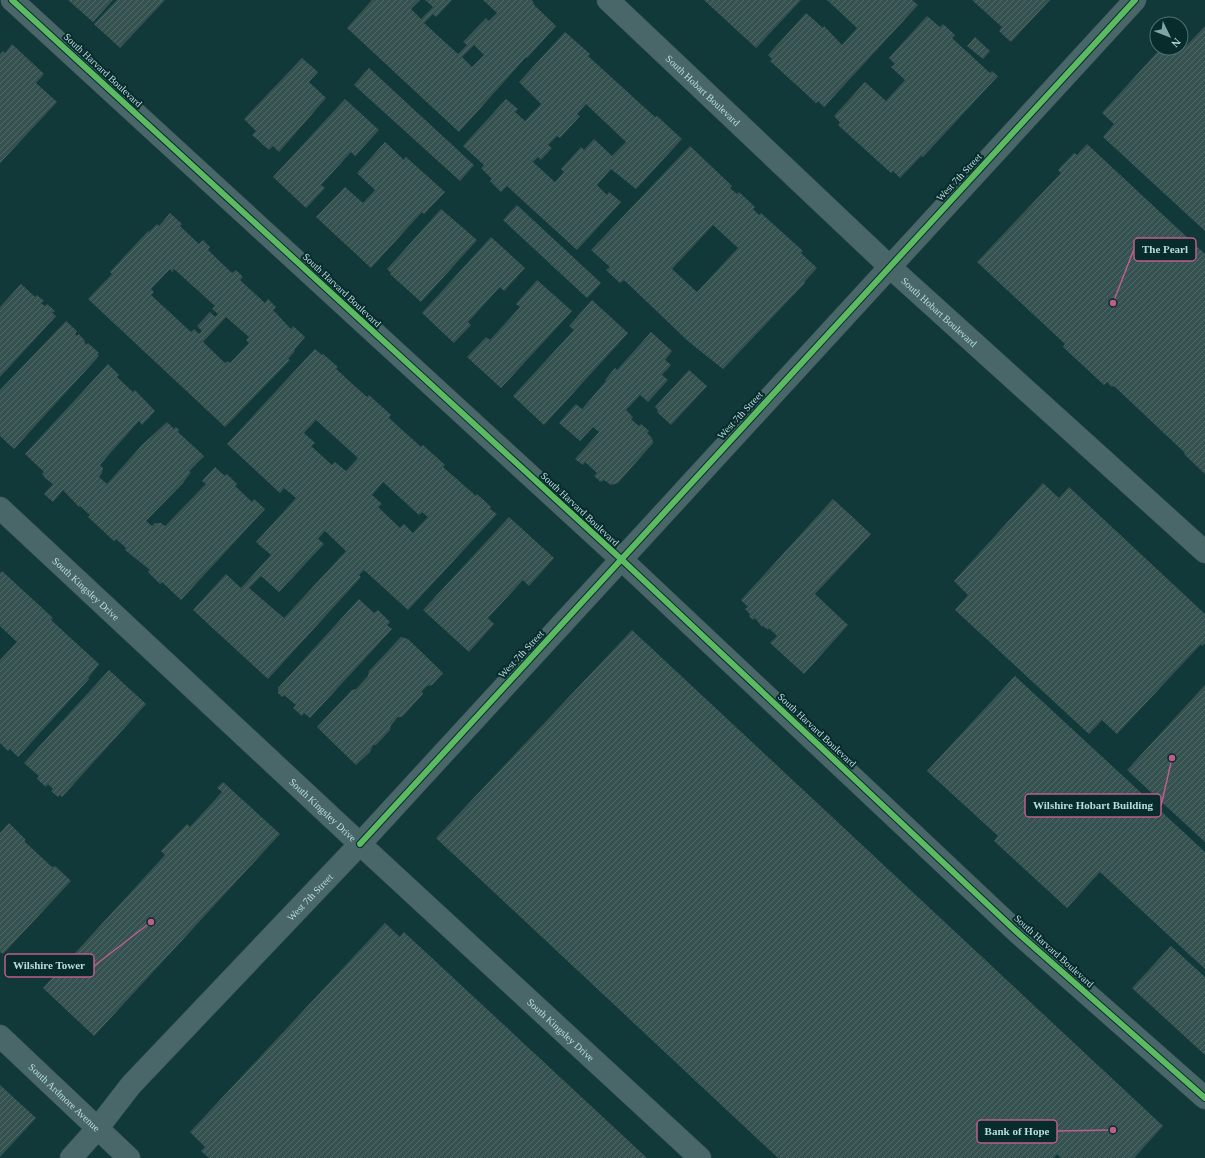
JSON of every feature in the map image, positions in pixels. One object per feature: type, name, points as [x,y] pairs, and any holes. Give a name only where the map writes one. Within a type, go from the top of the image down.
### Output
[{"type":"street","name":"South Harvard Boulevard","points":[[12,0],[621,559],[1018,933],[1205,1098]]},
{"type":"street","name":"South Hobart Boulevard","points":[[608,0],[890,266],[1205,552]]},
{"type":"street","name":"West 7th Street","points":[[71,1158],[97,1129],[131,1086],[360,844],[1135,0]]},
{"type":"street","name":"South Kingsley Drive","points":[[0,508],[360,844],[700,1158]]},
{"type":"street","name":"South Ardmore Avenue","points":[[0,1036],[129,1158]]},
{"type":"building","points":[[68,0],[113,0],[93,22]]},
{"type":"building","points":[[117,0],[165,0],[120,48],[94,24]]},
{"type":"building","points":[[372,0],[420,0],[411,9],[421,19],[433,7],[425,0],[452,0],[436,17],[433,14],[424,23],[458,54],[467,45],[463,42],[486,18],[489,21],[497,13],[483,0],[532,0],[535,6],[556,26],[527,58],[526,57],[459,132],[347,28]],"holes":[[[474,45],[484,55],[472,67],[462,57]]]},
{"type":"building","points":[[704,0],[801,0],[756,48]]},
{"type":"building","points":[[827,0],[912,0],[918,5],[824,107],[818,101],[816,103],[770,61],[772,59],[768,55],[806,13],[823,28],[824,26],[842,45],[857,28]]},
{"type":"building","points":[[972,0],[1050,0],[1011,42],[999,31],[1002,27]]},
{"type":"building","points":[[927,16],[940,27],[943,24],[955,35],[952,38],[990,73],[992,71],[998,76],[923,157],[921,156],[900,178],[893,171],[891,173],[838,125],[840,122],[834,116],[865,82],[886,101],[905,80],[891,67],[895,64],[889,58]]},
{"type":"building","points":[[1205,26],[1205,231],[1103,137],[1114,124],[1102,113],[1154,56],[1189,56],[1189,43]]},
{"type":"building","points":[[565,32],[590,54],[588,56],[655,117],[657,116],[682,139],[636,189],[611,169],[597,185],[607,195],[609,192],[621,202],[577,250],[507,186],[501,192],[490,181],[492,179],[481,168],[484,165],[463,146],[506,99],[518,109],[515,112],[525,121],[541,104],[519,82]],"holes":[[[586,104],[626,142],[612,156],[594,139],[584,150],[581,147],[561,169],[564,172],[555,182],[533,162],[538,157],[541,160],[552,148],[548,145],[557,136],[560,138],[580,116],[577,114]]]},
{"type":"building","points":[[975,37],[990,51],[983,59],[967,46]]},
{"type":"building","points":[[12,44],[44,74],[36,83],[57,102],[0,163],[0,54],[3,51],[5,53]]},
{"type":"building","points":[[302,58],[318,72],[309,82],[326,98],[279,152],[273,146],[269,150],[252,135],[256,131],[244,119]]},
{"type":"building","points":[[369,68],[474,165],[460,181],[354,85]]},
{"type":"building","points":[[345,99],[379,130],[355,156],[351,152],[321,185],[325,188],[306,208],[273,177]]},
{"type":"building","points":[[385,142],[404,160],[406,157],[445,192],[424,214],[422,212],[371,268],[316,217],[345,187],[363,203],[375,190],[357,173]]},
{"type":"building","points":[[1087,144],[1205,254],[1205,474],[1114,386],[1112,387],[1107,382],[1104,385],[1063,347],[1065,344],[977,262],[1061,173],[1058,170],[1074,153],[1077,155]]},
{"type":"building","points":[[690,146],[732,186],[730,188],[737,194],[739,192],[755,207],[753,209],[759,215],[761,213],[803,251],[801,253],[817,268],[804,282],[805,283],[723,369],[689,342],[624,280],[620,283],[606,270],[610,267],[591,250]],"holes":[[[713,225],[738,248],[697,292],[672,269]]]},
{"type":"building","points":[[517,205],[601,283],[587,298],[503,220]]},
{"type":"building","points":[[441,209],[477,240],[421,302],[390,274],[391,273],[387,269]]},
{"type":"building","points":[[170,213],[182,224],[180,226],[199,244],[203,240],[210,247],[208,250],[232,273],[236,270],[243,277],[240,280],[265,303],[268,299],[276,307],[273,310],[291,329],[293,326],[305,337],[288,359],[290,360],[225,427],[88,299],[112,274],[110,272],[148,231],[149,232],[157,224],[159,226]],"holes":[[[170,269],[172,272],[174,269],[215,306],[212,309],[218,314],[215,317],[210,312],[197,326],[202,331],[199,334],[194,329],[191,332],[151,295],[154,292],[151,289]],[[226,317],[249,337],[246,340],[249,343],[230,363],[228,361],[225,363],[203,342]]]},
{"type":"building","points":[[491,237],[525,268],[504,291],[500,287],[468,322],[471,325],[454,343],[422,313]]},
{"type":"building","points":[[537,280],[572,311],[501,388],[467,357],[486,337],[490,340],[520,307],[516,304]]},
{"type":"building","points":[[21,284],[35,297],[37,295],[44,301],[41,303],[45,306],[47,304],[55,311],[52,313],[56,316],[0,377],[0,307]]},
{"type":"building","points":[[592,300],[628,333],[544,425],[513,396],[574,330],[569,326]]},
{"type":"building","points":[[66,321],[77,331],[75,334],[77,336],[79,334],[87,345],[88,343],[99,353],[97,354],[99,356],[14,449],[0,436],[0,390]]},
{"type":"building","points":[[651,332],[672,351],[665,360],[671,365],[662,375],[668,380],[648,402],[640,395],[626,410],[633,417],[631,419],[639,426],[641,424],[649,431],[647,433],[652,438],[653,443],[618,483],[611,485],[604,480],[601,482],[594,476],[597,473],[585,462],[583,465],[575,459],[599,432],[593,427],[580,441],[559,423],[576,404],[582,409],[615,368],[617,370]]},
{"type":"building","points":[[315,349],[338,367],[336,369],[367,397],[369,395],[391,415],[389,418],[421,447],[423,445],[445,465],[443,467],[476,496],[477,494],[491,507],[490,509],[497,514],[408,610],[364,570],[359,575],[361,577],[268,679],[193,610],[226,574],[241,588],[271,555],[256,542],[296,498],[284,488],[280,493],[227,444]],"holes":[[[316,420],[358,458],[346,471],[335,462],[332,465],[311,446],[315,443],[304,433]],[[383,482],[419,515],[422,512],[428,517],[413,533],[404,524],[400,528],[378,507],[382,504],[372,495]],[[325,531],[346,551],[284,618],[249,588],[261,576],[279,592],[324,544],[318,539]]]},
{"type":"building","points":[[108,364],[119,375],[117,377],[133,392],[135,390],[155,411],[142,425],[139,421],[100,465],[103,468],[99,477],[107,484],[142,445],[167,422],[174,429],[176,427],[179,430],[178,432],[204,456],[189,471],[191,472],[183,483],[146,521],[152,526],[155,523],[161,523],[165,526],[206,484],[202,481],[215,467],[225,476],[227,474],[237,484],[235,486],[252,502],[254,499],[265,509],[181,600],[162,582],[160,584],[148,572],[150,570],[125,550],[126,548],[116,539],[114,541],[88,517],[90,515],[80,506],[79,507],[63,490],[53,502],[44,494],[53,484],[46,479],[42,474],[44,472],[25,454]]},
{"type":"building","points":[[689,370],[707,386],[671,425],[657,412],[658,410],[655,407]]},
{"type":"building","points":[[1043,483],[1059,498],[1069,487],[1205,614],[1205,643],[1202,646],[1201,644],[1117,734],[1102,720],[1089,734],[955,610],[968,595],[954,581]]},
{"type":"building","points":[[833,499],[871,534],[815,594],[848,625],[804,674],[770,643],[777,636],[769,628],[768,630],[763,626],[762,627],[755,618],[753,620],[749,616],[750,614],[745,609],[748,607],[741,600]]},
{"type":"building","points":[[509,517],[554,558],[529,586],[523,580],[488,618],[494,624],[469,652],[423,610]]},
{"type":"building","points":[[2,571],[53,618],[51,620],[99,664],[88,678],[89,679],[18,757],[10,749],[8,751],[0,743],[0,660],[17,642],[0,626],[0,573]]},
{"type":"building","points":[[359,599],[374,613],[378,610],[390,622],[387,625],[392,629],[310,718],[304,713],[302,716],[293,708],[296,705],[284,695],[282,697],[278,693],[278,688]]},
{"type":"building","points":[[632,630],[1163,1126],[1134,1158],[1061,1158],[1057,1154],[1054,1158],[778,1158],[436,838]]},
{"type":"building","points":[[401,637],[408,639],[443,673],[432,685],[427,686],[422,691],[423,694],[402,717],[398,717],[391,725],[390,730],[376,745],[373,745],[370,752],[356,765],[317,727],[352,690],[356,689],[368,676],[369,671]]},
{"type":"building","points":[[109,670],[146,704],[62,797],[60,795],[58,797],[51,791],[53,789],[48,784],[46,787],[37,779],[39,776],[24,763]]},
{"type":"building","points":[[1015,676],[1205,852],[1205,969],[1100,872],[1067,908],[994,841],[998,836],[927,771]]},
{"type":"building","points":[[1205,685],[1205,842],[1127,770]]},
{"type":"building","points":[[223,782],[280,834],[94,1036],[43,988],[165,855],[161,851],[187,824],[190,827],[222,792],[217,788]]},
{"type":"building","points":[[9,823],[25,839],[25,842],[52,867],[55,866],[71,881],[3,954],[0,952],[0,833]]},
{"type":"building","points":[[385,923],[400,937],[404,932],[647,1158],[209,1158],[201,1151],[205,1147],[190,1132]]},
{"type":"building","points":[[1171,946],[1205,977],[1205,1055],[1132,988]]},
{"type":"building","points":[[0,1085],[36,1118],[0,1157]]},
{"type":"cycle path","points":[[12,0],[621,559],[1018,933],[1205,1098]]},
{"type":"cycle path","points":[[360,844],[1135,0]]},
{"type":"place","name":"The Pearl","points":[[1113,303]]},
{"type":"place","name":"Wilshire Hobart Building","points":[[1172,758]]},
{"type":"place","name":"Wilshire Tower","points":[[151,922]]},
{"type":"place","name":"Bank of Hope","points":[[1113,1130]]}]
